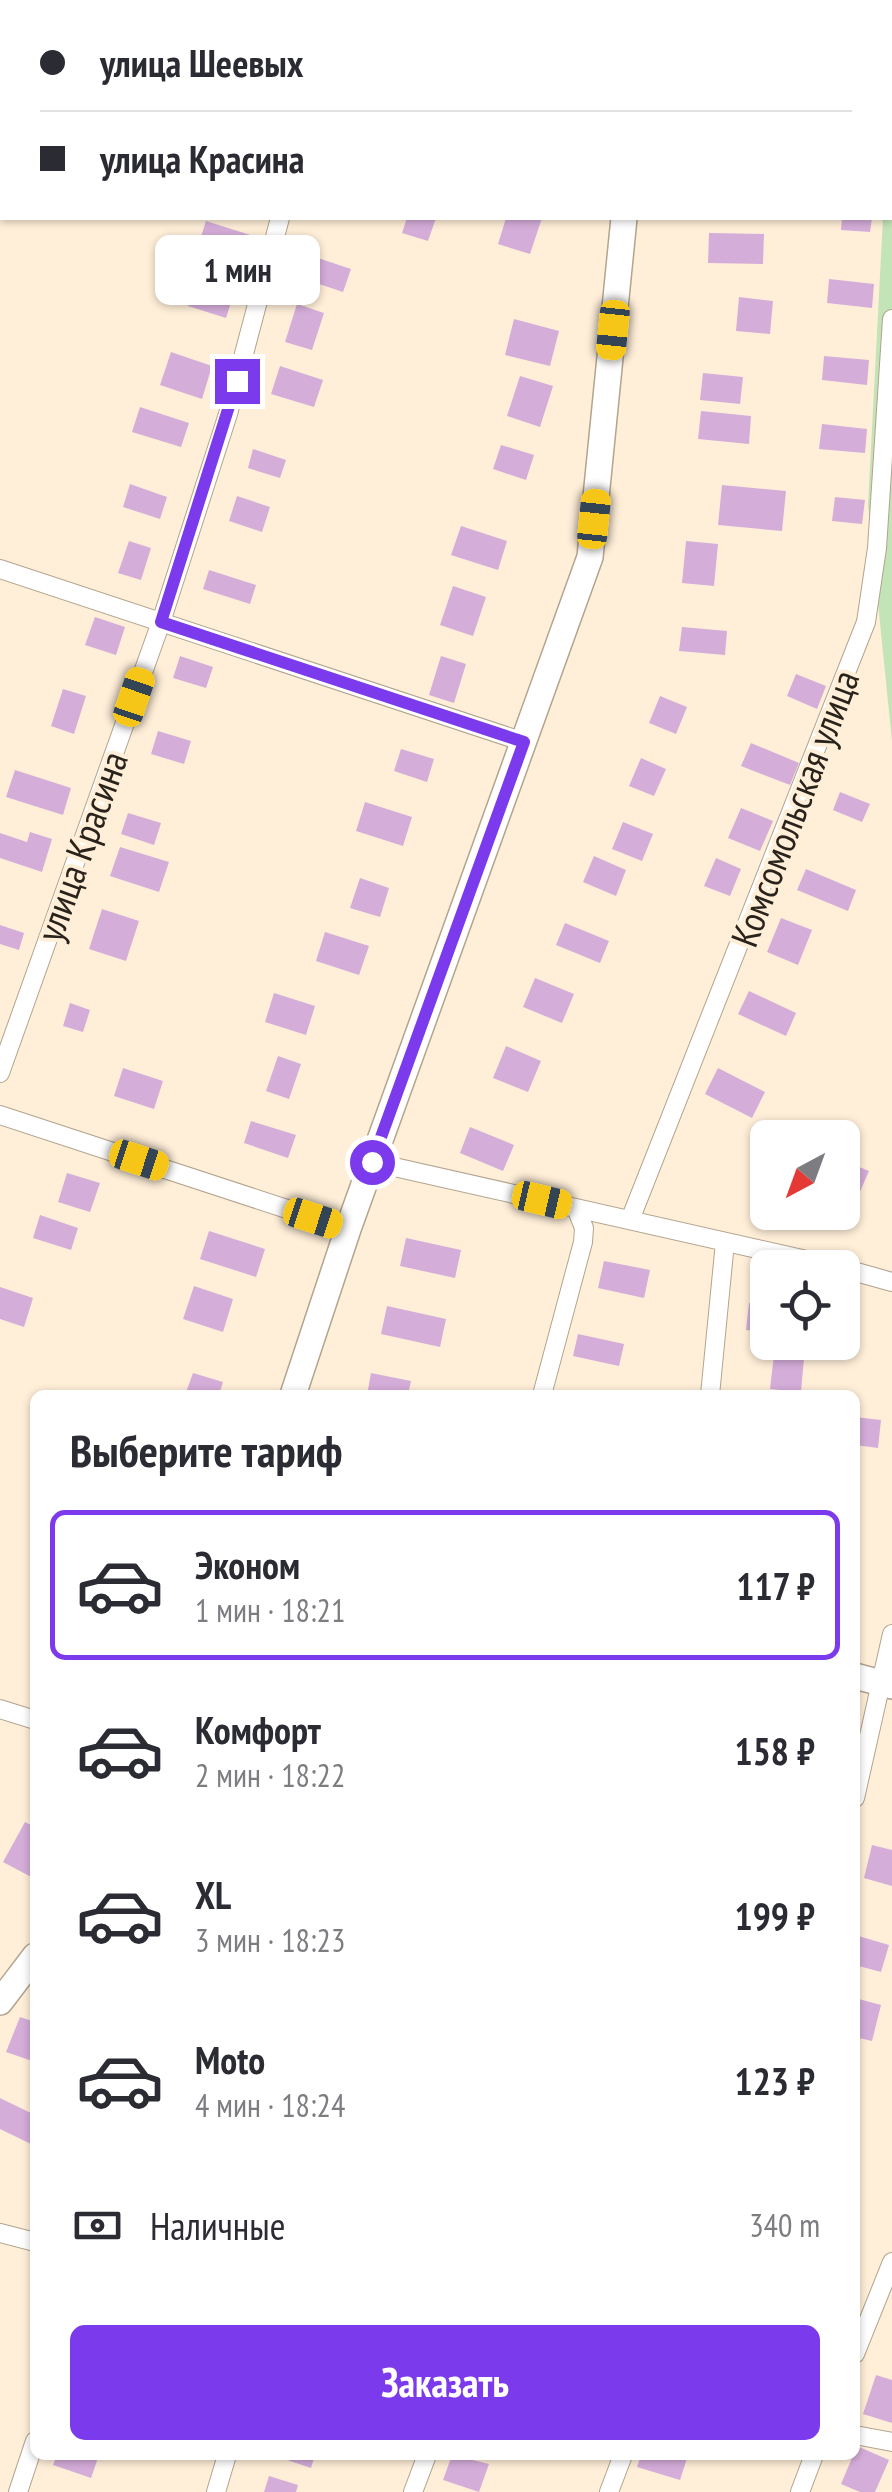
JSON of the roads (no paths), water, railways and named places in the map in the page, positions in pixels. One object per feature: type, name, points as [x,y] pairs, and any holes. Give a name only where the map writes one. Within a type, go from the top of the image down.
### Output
[{"type":"main road","points":[[295,1390],[348,1229],[590,556],[624,220]]},
{"type":"main road","points":[[0,2002],[30,1963]]},
{"type":"street","name":"улица Красина","points":[[0,1073],[161,622],[228,414],[279,220]]},
{"type":"street","name":"Комсомольская улица","points":[[630,1220],[866,622],[876,548],[892,319]]},
{"type":"street","points":[[0,569],[524,742]]},
{"type":"street","points":[[0,1115],[348,1229]]},
{"type":"street","points":[[372,1162],[762,1250]]},
{"type":"street","points":[[543,1390],[583,1242],[584,1228],[576,1208]]},
{"type":"street","points":[[711,1390],[726,1242]]},
{"type":"street","points":[[860,1273],[892,1282]]},
{"type":"street","points":[[860,1770],[876,1681],[892,1634]]},
{"type":"street","points":[[0,1709],[30,1718]]},
{"type":"street","points":[[0,2233],[30,2241]]},
{"type":"street","points":[[860,2342],[892,2262]]},
{"type":"street","points":[[860,2436],[892,2442]]},
{"type":"street","points":[[18,2492],[30,2456]]},
{"type":"street","points":[[216,2492],[226,2460]]},
{"type":"street","points":[[413,2492],[424,2460]]},
{"type":"street","points":[[609,2492],[621,2460]]},
{"type":"street","points":[[800,2492],[812,2460]]}]
